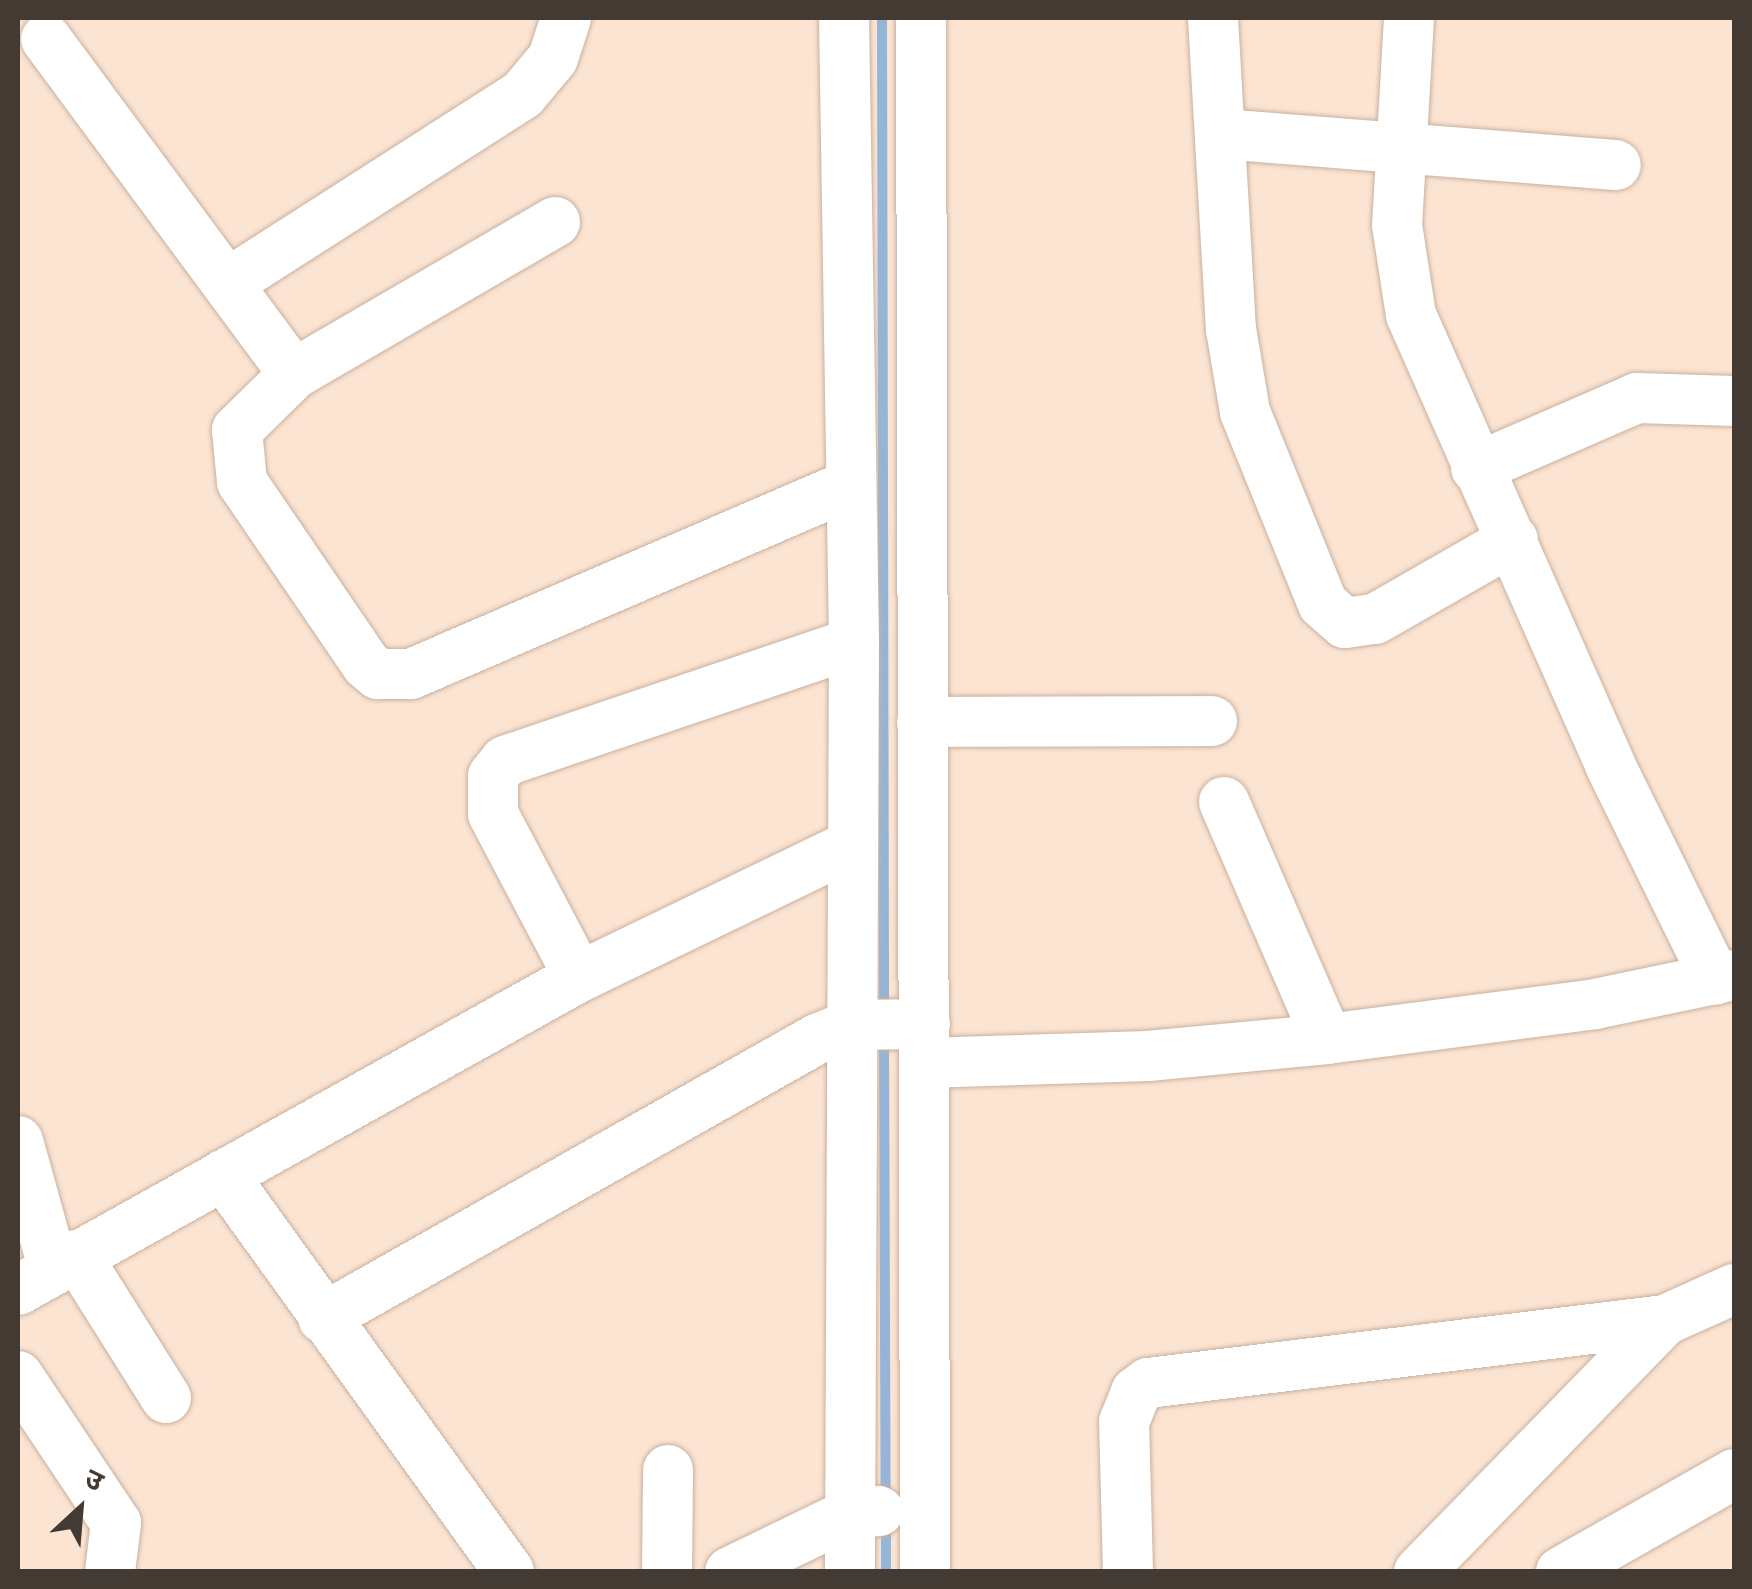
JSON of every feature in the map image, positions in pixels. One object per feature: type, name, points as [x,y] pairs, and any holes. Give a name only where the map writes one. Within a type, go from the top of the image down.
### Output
[{"type":"street","points":[[228,283],[523,94],[553,58],[566,18]]},
{"type":"street","points":[[844,18],[883,406],[922,722],[894,1032],[886,1512],[850,1572]]},
{"type":"street","points":[[922,18],[883,406],[850,485],[854,643],[852,845],[894,1032],[886,1512],[925,1572]]},
{"type":"street","points":[[1214,18],[1244,412],[1334,618],[1375,619],[1513,540]]},
{"type":"street","points":[[324,1318],[894,1032],[1148,1056],[1328,1039],[1725,978],[1476,468],[1400,274],[1400,146],[1409,18]]},
{"type":"street","points":[[45,39],[294,374]]},
{"type":"street","points":[[1221,134],[1616,165]]},
{"type":"street","points":[[555,222],[294,374],[248,411],[233,446],[235,467],[378,674],[410,674],[850,485]]},
{"type":"street","points":[[1476,468],[1637,398],[1734,400]]},
{"type":"street","points":[[579,976],[492,814],[494,776],[505,761],[854,643]]},
{"type":"street","points":[[922,722],[1212,721]]},
{"type":"street","points":[[1224,802],[1328,1039]]},
{"type":"street","points":[[49,1271],[579,976],[852,845]]},
{"type":"street","points":[[18,1141],[49,1271],[166,1398]]},
{"type":"street","points":[[223,1175],[508,1572]]},
{"type":"street","points":[[1128,1572],[1124,1422],[1136,1392],[1148,1383],[1665,1320],[1734,1289]]},
{"type":"street","points":[[1418,1572],[1665,1320]]},
{"type":"street","points":[[18,1376],[116,1523],[110,1572]]},
{"type":"street","points":[[668,1470],[668,1572]]},
{"type":"street","points":[[1560,1572],[1734,1474]]},
{"type":"street","points":[[730,1572],[886,1512]]},
{"type":"waterway","points":[[882,18],[884,1011]]},
{"type":"waterway","points":[[884,1038],[886,1501]]},
{"type":"waterway","points":[[886,1523],[886,1572]]}]
